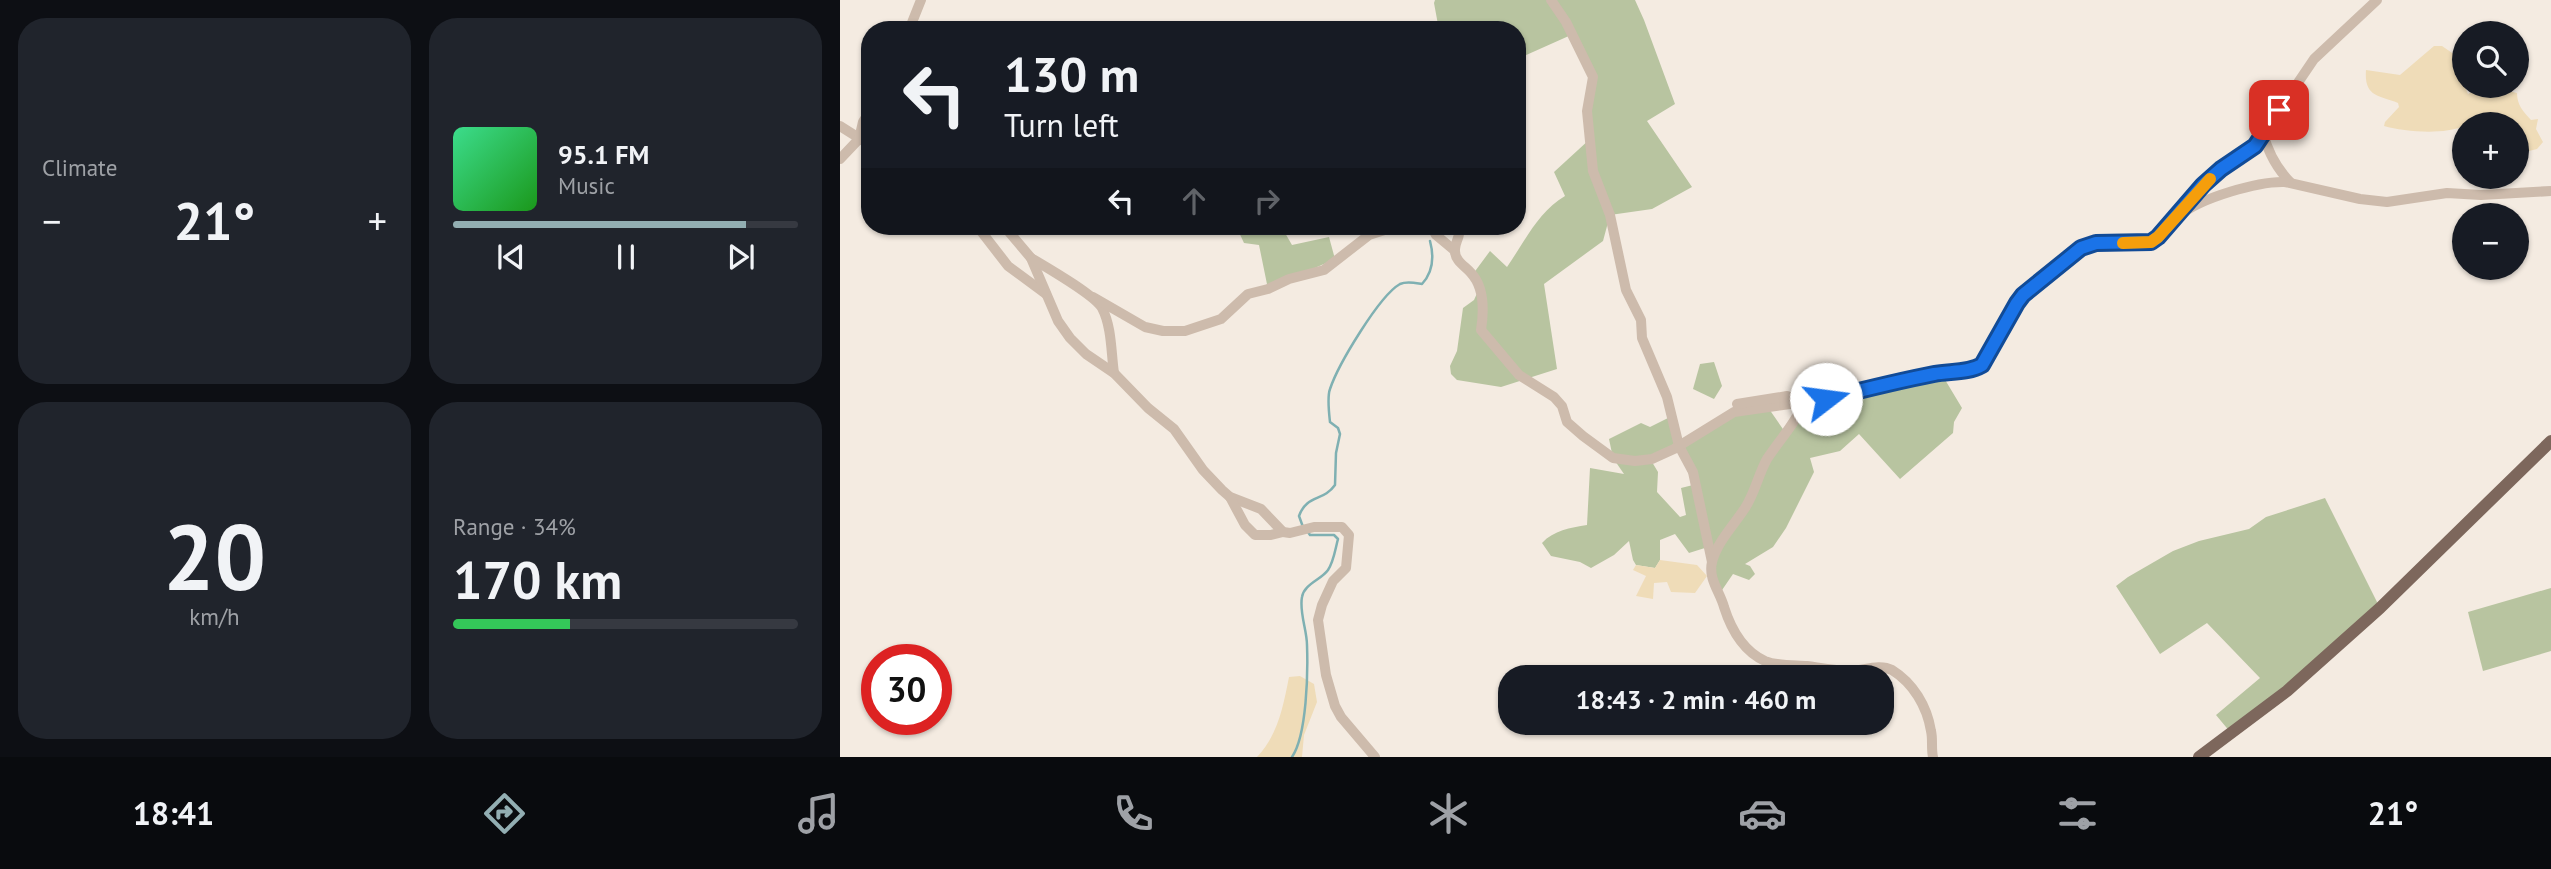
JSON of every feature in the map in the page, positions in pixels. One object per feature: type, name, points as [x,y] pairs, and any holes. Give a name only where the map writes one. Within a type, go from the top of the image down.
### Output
[{"type":"main road","points":[[2199,757],[2287,691],[2370,617],[2551,441]]},
{"type":"street","points":[[913,21],[921,0]]},
{"type":"street","points":[[1550,0],[1566,22],[1592,77],[1587,111],[1593,171],[1610,215],[1626,290],[1641,320],[1642,338],[1667,397],[1679,446],[1693,472],[1712,562]]},
{"type":"street","points":[[1436,235],[1454,250],[1461,265],[1473,274],[1484,304],[1481,330],[1519,374],[1554,397],[1562,406],[1567,422],[1613,458],[1652,460],[1734,411],[1826,399],[1875,386],[1975,369],[1982,365],[2017,303],[2074,252],[2096,243],[2151,242],[2158,237],[2180,215],[2203,185],[2221,169],[2248,152],[2314,59],[2377,0]]},
{"type":"street","points":[[840,126],[861,140]]},
{"type":"street","points":[[2263,133],[2266,145],[2279,169],[2291,183]]},
{"type":"street","points":[[840,159],[861,144]]},
{"type":"street","points":[[2180,215],[2194,206],[2246,187],[2273,181],[2387,202],[2447,193],[2481,195],[2551,191]]},
{"type":"street","points":[[984,235],[1008,266],[1048,296]]},
{"type":"street","points":[[1012,235],[1031,258],[1058,321],[1070,338],[1086,354],[1114,373],[1148,408],[1174,429],[1203,470],[1230,497],[1245,525],[1255,535],[1290,533],[1314,527],[1342,527],[1349,534],[1346,568],[1333,581],[1322,605],[1318,629],[1335,706],[1375,757]]},
{"type":"street","points":[[1031,258],[1145,327],[1163,331],[1193,329],[1221,319],[1248,294],[1324,270],[1368,235]]},
{"type":"street","points":[[1454,250],[1460,235]]},
{"type":"street","points":[[1093,297],[1102,307],[1107,320],[1114,373]]},
{"type":"street","points":[[1804,402],[1797,420],[1785,432],[1759,474],[1749,502],[1717,549],[1711,573],[1714,584],[1737,636],[1749,650],[1766,661],[1852,671],[1888,668],[1914,689],[1927,715],[1933,757]]},
{"type":"street","points":[[1230,497],[1261,509],[1283,532]]},
{"type":"green space","points":[[1435,0],[1635,0],[1675,104],[1647,121],[1692,187],[1652,209],[1610,215],[1603,241],[1544,284],[1557,369],[1501,387],[1457,380],[1451,374],[1450,366],[1457,351],[1463,308],[1474,300],[1479,289],[1473,274],[1490,251],[1507,267],[1547,210],[1565,196],[1554,172],[1590,139],[1593,83],[1571,35],[1526,55],[1526,21],[1437,21]]},
{"type":"green space","points":[[1240,235],[1286,235],[1292,245],[1329,237],[1335,259],[1268,289],[1259,245],[1244,243]]},
{"type":"green space","points":[[1714,362],[1722,386],[1714,399],[1693,389],[1700,364]]},
{"type":"green space","points":[[1941,373],[1962,408],[1954,422],[1953,433],[1900,479],[1859,434],[1840,451],[1810,458],[1814,472],[1786,528],[1773,547],[1745,564],[1750,566],[1755,574],[1749,580],[1733,574],[1720,593],[1707,576],[1711,573],[1708,547],[1689,553],[1675,534],[1660,540],[1660,560],[1655,568],[1636,565],[1629,541],[1614,555],[1591,568],[1580,562],[1551,556],[1542,543],[1557,532],[1587,525],[1590,468],[1624,474],[1613,458],[1609,439],[1641,423],[1650,427],[1672,416],[1681,442],[1723,418],[1767,406],[1785,432],[1804,402]],"holes":[[[1679,449],[1693,485],[1681,488],[1686,515],[1680,517],[1657,492],[1658,472],[1652,462]]]},
{"type":"green space","points":[[2325,498],[2380,608],[2231,733],[2216,715],[2260,678],[2207,623],[2160,654],[2116,586],[2173,551],[2199,541],[2249,529],[2266,517]]},
{"type":"green space","points":[[2551,588],[2551,651],[2483,671],[2468,612]]},
{"type":"sand","points":[[2434,46],[2442,46],[2452,53],[2452,98],[2517,98],[2524,112],[2452,112],[2452,130],[2446,131],[2413,131],[2384,126],[2399,107],[2398,103],[2370,90],[2366,70],[2400,75]]},
{"type":"sand","points":[[2529,118],[2538,119],[2536,129],[2543,142],[2537,149],[2529,151]]},
{"type":"sand","points":[[1660,560],[1697,565],[1707,576],[1695,593],[1671,592],[1667,582],[1654,583],[1653,599],[1636,596],[1646,576],[1633,570],[1636,565],[1655,568]]},
{"type":"sand","points":[[1300,676],[1314,684],[1317,702],[1304,735],[1302,757],[1257,757],[1275,730],[1289,677]]},
{"type":"waterway","points":[[1303,527],[1299,516],[1302,509],[1335,485],[1336,453],[1340,434],[1338,428],[1330,422],[1328,401],[1334,378],[1360,332],[1391,291],[1400,284],[1422,284],[1426,279],[1432,263],[1430,241]]},
{"type":"waterway","points":[[1292,757],[1301,734],[1307,687],[1307,645],[1302,597],[1306,589],[1328,570],[1338,539],[1334,535],[1310,535],[1308,532]]},
{"type":"slow traffic","points":[[2123,243],[2151,242],[2158,237],[2210,179]]},
{"type":"route","points":[[1826,399],[1875,386],[1975,369],[1982,365],[2023,295],[2081,248],[2096,243],[2151,242],[2158,237],[2180,215],[2203,185],[2255,146],[2279,110]]}]
